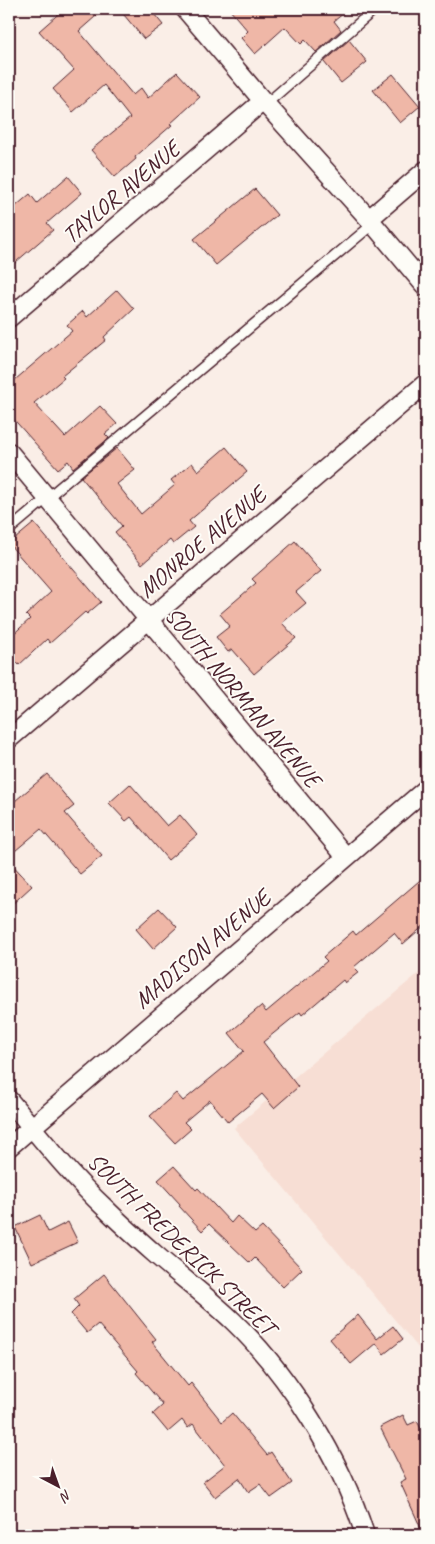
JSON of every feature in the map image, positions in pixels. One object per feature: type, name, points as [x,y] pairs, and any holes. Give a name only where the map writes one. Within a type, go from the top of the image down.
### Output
[{"type":"street","points":[[185,9],[264,103],[371,221],[426,287]]},
{"type":"street","name":"TAYLOR AVENUE","points":[[9,318],[264,103]]},
{"type":"street","points":[[371,221],[426,170]]},
{"type":"street","name":"MONROE AVENUE","points":[[9,739],[426,383]]},
{"type":"street","name":"SOUTH NORMAN AVENUE","points":[[9,452],[346,857]]},
{"type":"street","name":"MADISON AVENUE","points":[[9,1147],[426,789]]},
{"type":"street","name":"SOUTH FREDERICK STREET","points":[[9,1100],[104,1207],[155,1254],[233,1320],[254,1342],[308,1415],[334,1461],[354,1503],[365,1535]]},
{"type":"lane","points":[[264,103],[375,9]]},
{"type":"lane","points":[[9,530],[371,221]]},
{"type":"shaded area","points":[[426,967],[426,1357],[234,1128]]},
{"type":"building","points":[[64,9],[104,9],[79,31],[133,95],[141,88],[148,98],[177,72],[200,97],[115,177],[91,150],[130,118],[104,85],[73,112],[53,89],[74,70],[39,31]]},
{"type":"building","points":[[119,9],[150,9],[163,25],[144,39]]},
{"type":"building","points":[[229,9],[349,9],[334,21],[341,30],[316,52],[305,40],[301,44],[285,27],[255,54],[241,38],[248,31]]},
{"type":"building","points":[[349,40],[367,62],[341,83],[324,62]]},
{"type":"building","points":[[393,74],[420,106],[400,123],[373,90]]},
{"type":"building","points":[[68,176],[82,193],[47,223],[53,230],[9,268],[9,212],[30,194],[37,203]]},
{"type":"building","points":[[255,189],[277,215],[216,265],[194,239]]},
{"type":"building","points":[[117,290],[134,309],[104,337],[106,340],[62,376],[64,378],[34,403],[65,437],[100,406],[117,424],[105,434],[109,438],[73,468],[68,461],[58,469],[9,414],[9,385],[72,331],[67,325],[83,311],[87,317]]},
{"type":"building","points":[[226,447],[247,472],[189,521],[194,527],[173,544],[170,540],[142,564],[115,532],[122,526],[81,477],[117,448],[135,470],[117,484],[141,514],[175,485],[171,480],[192,463],[198,471]]},
{"type":"building","points":[[34,523],[101,602],[87,614],[85,612],[50,643],[47,639],[19,665],[9,654],[9,638],[30,619],[26,615],[51,592],[9,544]]},
{"type":"building","points":[[295,541],[321,571],[296,592],[306,603],[282,623],[296,638],[254,674],[232,649],[228,652],[216,637],[230,626],[220,614],[256,583],[252,579]]},
{"type":"building","points":[[47,774],[74,806],[65,813],[102,856],[80,874],[41,829],[9,856],[9,806]]},
{"type":"building","points":[[130,784],[167,826],[180,815],[197,835],[168,860],[131,817],[126,821],[109,803]]},
{"type":"building","points":[[9,861],[32,886],[9,907]]},
{"type":"building","points":[[426,875],[426,924],[403,944],[394,933],[354,967],[359,972],[345,983],[343,980],[302,1015],[300,1012],[263,1042],[298,1087],[274,1108],[262,1094],[228,1122],[210,1100],[184,1122],[191,1129],[175,1143],[150,1116],[176,1093],[183,1101],[244,1051],[229,1033],[261,1006],[266,1012],[327,961],[323,957],[353,931],[356,935]]},
{"type":"building","points":[[159,908],[177,927],[153,949],[136,929]]},
{"type":"building","points":[[174,1166],[231,1223],[237,1216],[255,1233],[262,1227],[302,1269],[283,1287],[255,1258],[250,1263],[209,1224],[202,1231],[158,1180]]},
{"type":"building","points":[[40,1215],[48,1232],[68,1222],[78,1242],[32,1263],[15,1227]]},
{"type":"building","points":[[104,1274],[156,1339],[152,1342],[188,1386],[191,1383],[222,1422],[232,1413],[267,1455],[271,1452],[292,1483],[271,1498],[260,1484],[248,1492],[239,1478],[215,1497],[203,1482],[225,1465],[193,1424],[188,1428],[182,1420],[168,1432],[153,1414],[163,1405],[136,1373],[138,1371],[98,1324],[87,1333],[71,1314],[79,1306],[74,1299]]},
{"type":"building","points":[[358,1315],[377,1339],[393,1326],[403,1339],[384,1354],[376,1343],[351,1364],[330,1339]]},
{"type":"building","points":[[403,1415],[408,1425],[417,1421],[426,1438],[426,1535],[424,1535],[400,1482],[406,1479],[380,1427]]}]
